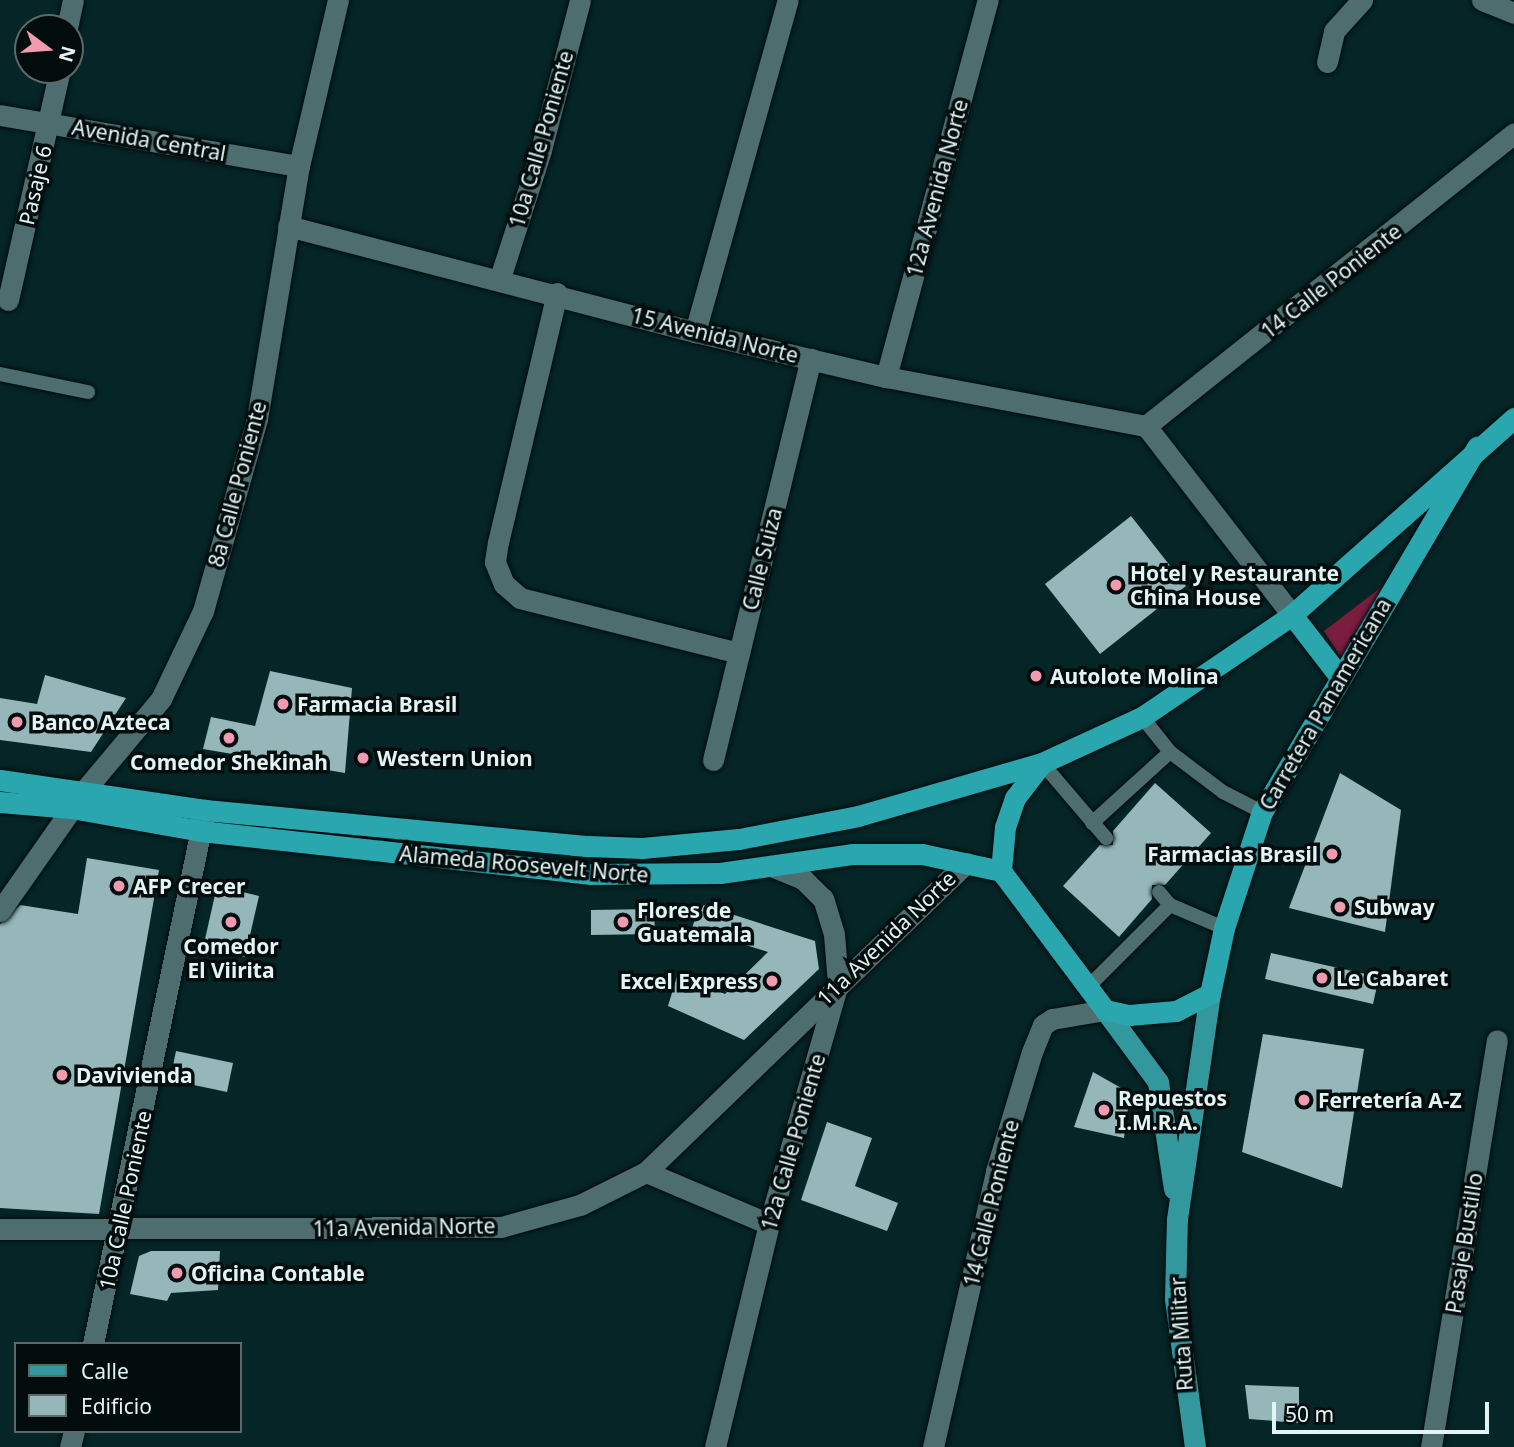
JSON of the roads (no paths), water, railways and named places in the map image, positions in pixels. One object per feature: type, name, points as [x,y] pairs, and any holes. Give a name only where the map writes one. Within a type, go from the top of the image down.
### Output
[{"type":"highway","name":"Carretera Panamericana","points":[[1042,763],[1142,717],[1292,615],[1477,447],[1514,418]]},
{"type":"highway","name":"Carretera Panamericana","points":[[1210,994],[1224,928],[1262,812],[1477,447]]},
{"type":"highway","points":[[1292,615],[1340,677]]},
{"type":"highway","name":"Alameda Roosevelt Norte","points":[[0,802],[203,821],[642,848],[739,839],[821,825],[1042,763]]},
{"type":"highway","points":[[1042,763],[1015,798],[1005,827],[1001,871],[1105,1010],[1155,1015],[1177,1011],[1210,994]]},
{"type":"highway","name":"Alameda Roosevelt Norte","points":[[0,780],[84,790],[203,821],[590,874],[651,877],[897,851],[1001,871]]},
{"type":"main road","name":"Ruta Militar","points":[[1195,1447],[1175,1299],[1177,1219],[1210,994]]},
{"type":"main road","name":"Ruta Militar","points":[[1105,1010],[1158,1082],[1177,1219]]},
{"type":"street","name":"8a Calle Poniente","points":[[0,911],[84,790],[161,699],[204,611],[257,419],[299,166],[338,0]]},
{"type":"street","name":"10a Calle Poniente","points":[[500,278],[541,150],[580,0]]},
{"type":"street","points":[[695,332],[788,0]]},
{"type":"street","name":"12a Avenida Norte","points":[[886,377],[988,0]]},
{"type":"street","points":[[1327,62],[1334,32],[1362,0]]},
{"type":"street","points":[[1482,0],[1514,13]]},
{"type":"street","name":"Pasaje 6","points":[[8,300],[57,84]]},
{"type":"street","name":"Avenida Central","points":[[0,115],[299,166]]},
{"type":"street","name":"14 Calle Poniente","points":[[1146,426],[1514,133]]},
{"type":"street","name":"15 Avenida Norte","points":[[288,226],[500,278],[695,332],[886,377],[1146,426]]},
{"type":"street","points":[[557,293],[498,542],[495,562],[504,584],[520,598],[739,653]]},
{"type":"street","name":"Calle Suiza","points":[[713,760],[811,359]]},
{"type":"street","points":[[1146,426],[1292,615]]},
{"type":"street","name":"10a Calle Poniente","points":[[93,1342],[203,821]]},
{"type":"street","name":"11a Avenida Norte","points":[[0,1229],[501,1227],[580,1205],[646,1172],[838,983],[966,863]]},
{"type":"street","name":"12a Calle Poniente","points":[[715,1447],[769,1224],[838,983],[834,934],[823,899],[803,879],[770,866]]},
{"type":"street","name":"14 Calle Poniente","points":[[933,1447],[996,1171],[1032,1052],[1043,1025],[1052,1018],[1105,1010]]},
{"type":"street","name":"Pasaje Bustillo","points":[[1431,1447],[1497,1040]]},
{"type":"street","points":[[646,1172],[769,1224]]},
{"type":"lane","points":[[0,374],[88,391]]},
{"type":"lane","points":[[1142,717],[1170,752],[1223,792],[1262,812]]},
{"type":"lane","points":[[1092,823],[1170,752]]},
{"type":"lane","points":[[1042,763],[1106,838]]},
{"type":"lane","points":[[1159,892],[1171,905],[1224,928]]},
{"type":"lane","points":[[1088,987],[1171,905]]},
{"type":"place","name":"Hotel y Restaurante China House","points":[[1116,585]]},
{"type":"place","name":"Autolote Molina","points":[[1036,676]]},
{"type":"place","name":"Farmacia Brasil","points":[[283,704]]},
{"type":"place","name":"Banco Azteca","points":[[17,722]]},
{"type":"place","name":"Comedor Shekinah","points":[[229,738]]},
{"type":"place","name":"Western Union","points":[[363,758]]},
{"type":"place","name":"Farmacias Brasil","points":[[1332,854]]},
{"type":"place","name":"AFP Crecer","points":[[119,886]]},
{"type":"place","name":"Subway","points":[[1340,907]]},
{"type":"place","name":"Comedor El Viirita","points":[[231,922]]},
{"type":"place","name":"Flores de Guatemala","points":[[623,922]]},
{"type":"place","name":"Le Cabaret","points":[[1322,978]]},
{"type":"place","name":"Excel Express","points":[[772,981]]},
{"type":"place","name":"Davivienda","points":[[62,1075]]},
{"type":"place","name":"Ferretería A-Z","points":[[1304,1100]]},
{"type":"place","name":"Repuestos I.M.R.A.","points":[[1104,1110]]},
{"type":"place","name":"Oficina Contable","points":[[177,1273]]}]
